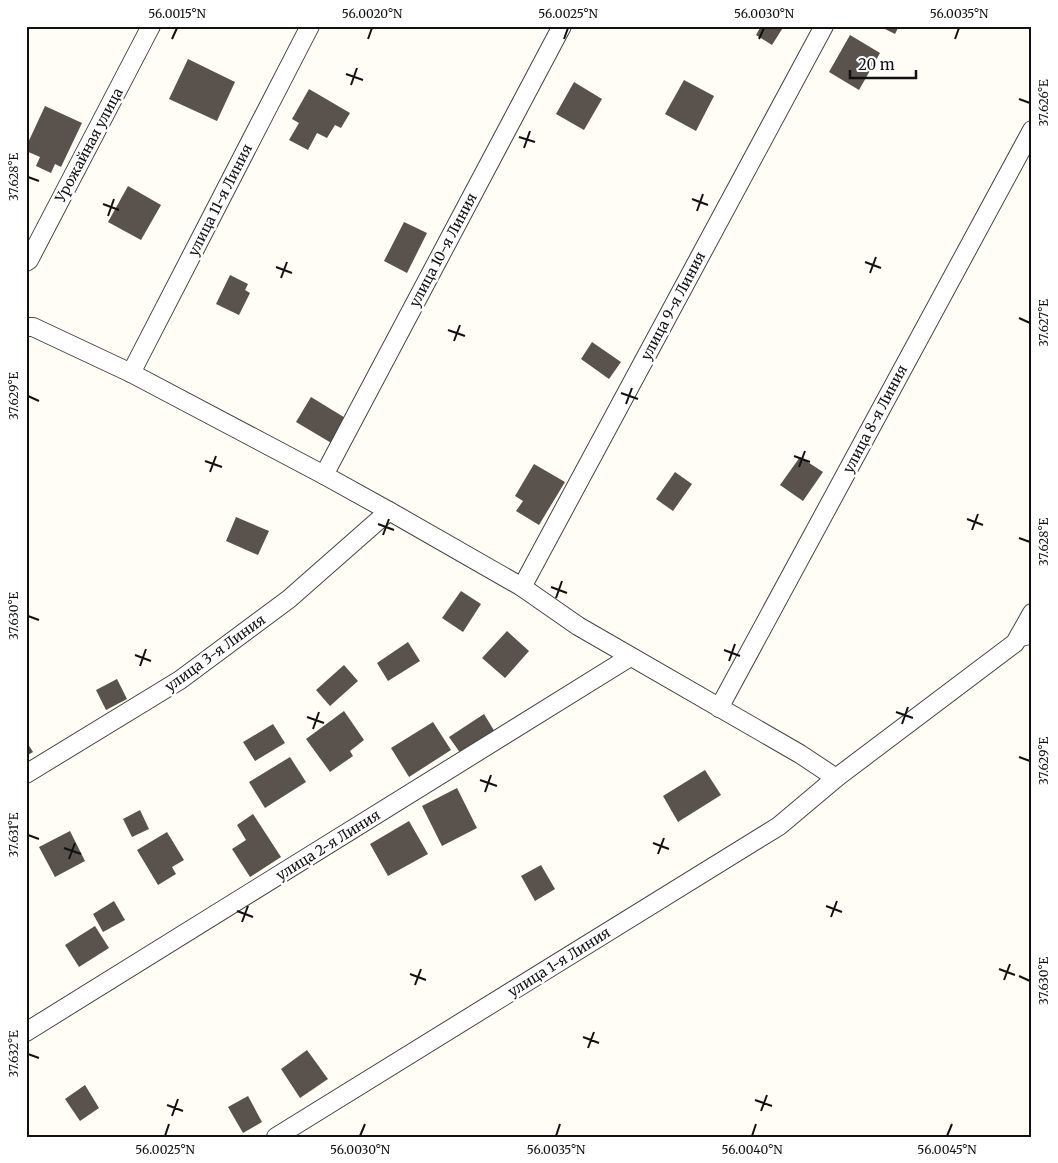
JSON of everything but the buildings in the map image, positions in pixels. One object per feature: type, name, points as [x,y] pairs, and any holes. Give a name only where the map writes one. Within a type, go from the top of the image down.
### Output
[{"type":"street","name":"Урожайная улица","points":[[26,262],[29,260],[151,26]]},
{"type":"street","name":"улица 11-я Линия","points":[[131,373],[310,26]]},
{"type":"street","name":"улица 10-я Линия","points":[[324,475],[562,26]]},
{"type":"street","name":"улица 9-я Линия","points":[[522,587],[824,26]]},
{"type":"street","name":"улица 8-я Линия","points":[[719,708],[1032,130]]},
{"type":"street","points":[[29,332],[131,373],[324,475],[522,587],[578,626],[800,754],[836,778]]},
{"type":"street","name":"улица 3-я Линия","points":[[26,774],[180,680],[289,598],[389,511]]},
{"type":"street","points":[[1024,641],[1032,614]]},
{"type":"street","name":"улица 1-я Линия","points":[[276,1137],[779,826],[836,778],[1024,641]]},
{"type":"street","name":"улица 2-я Линия","points":[[26,1032],[630,657]]}]
